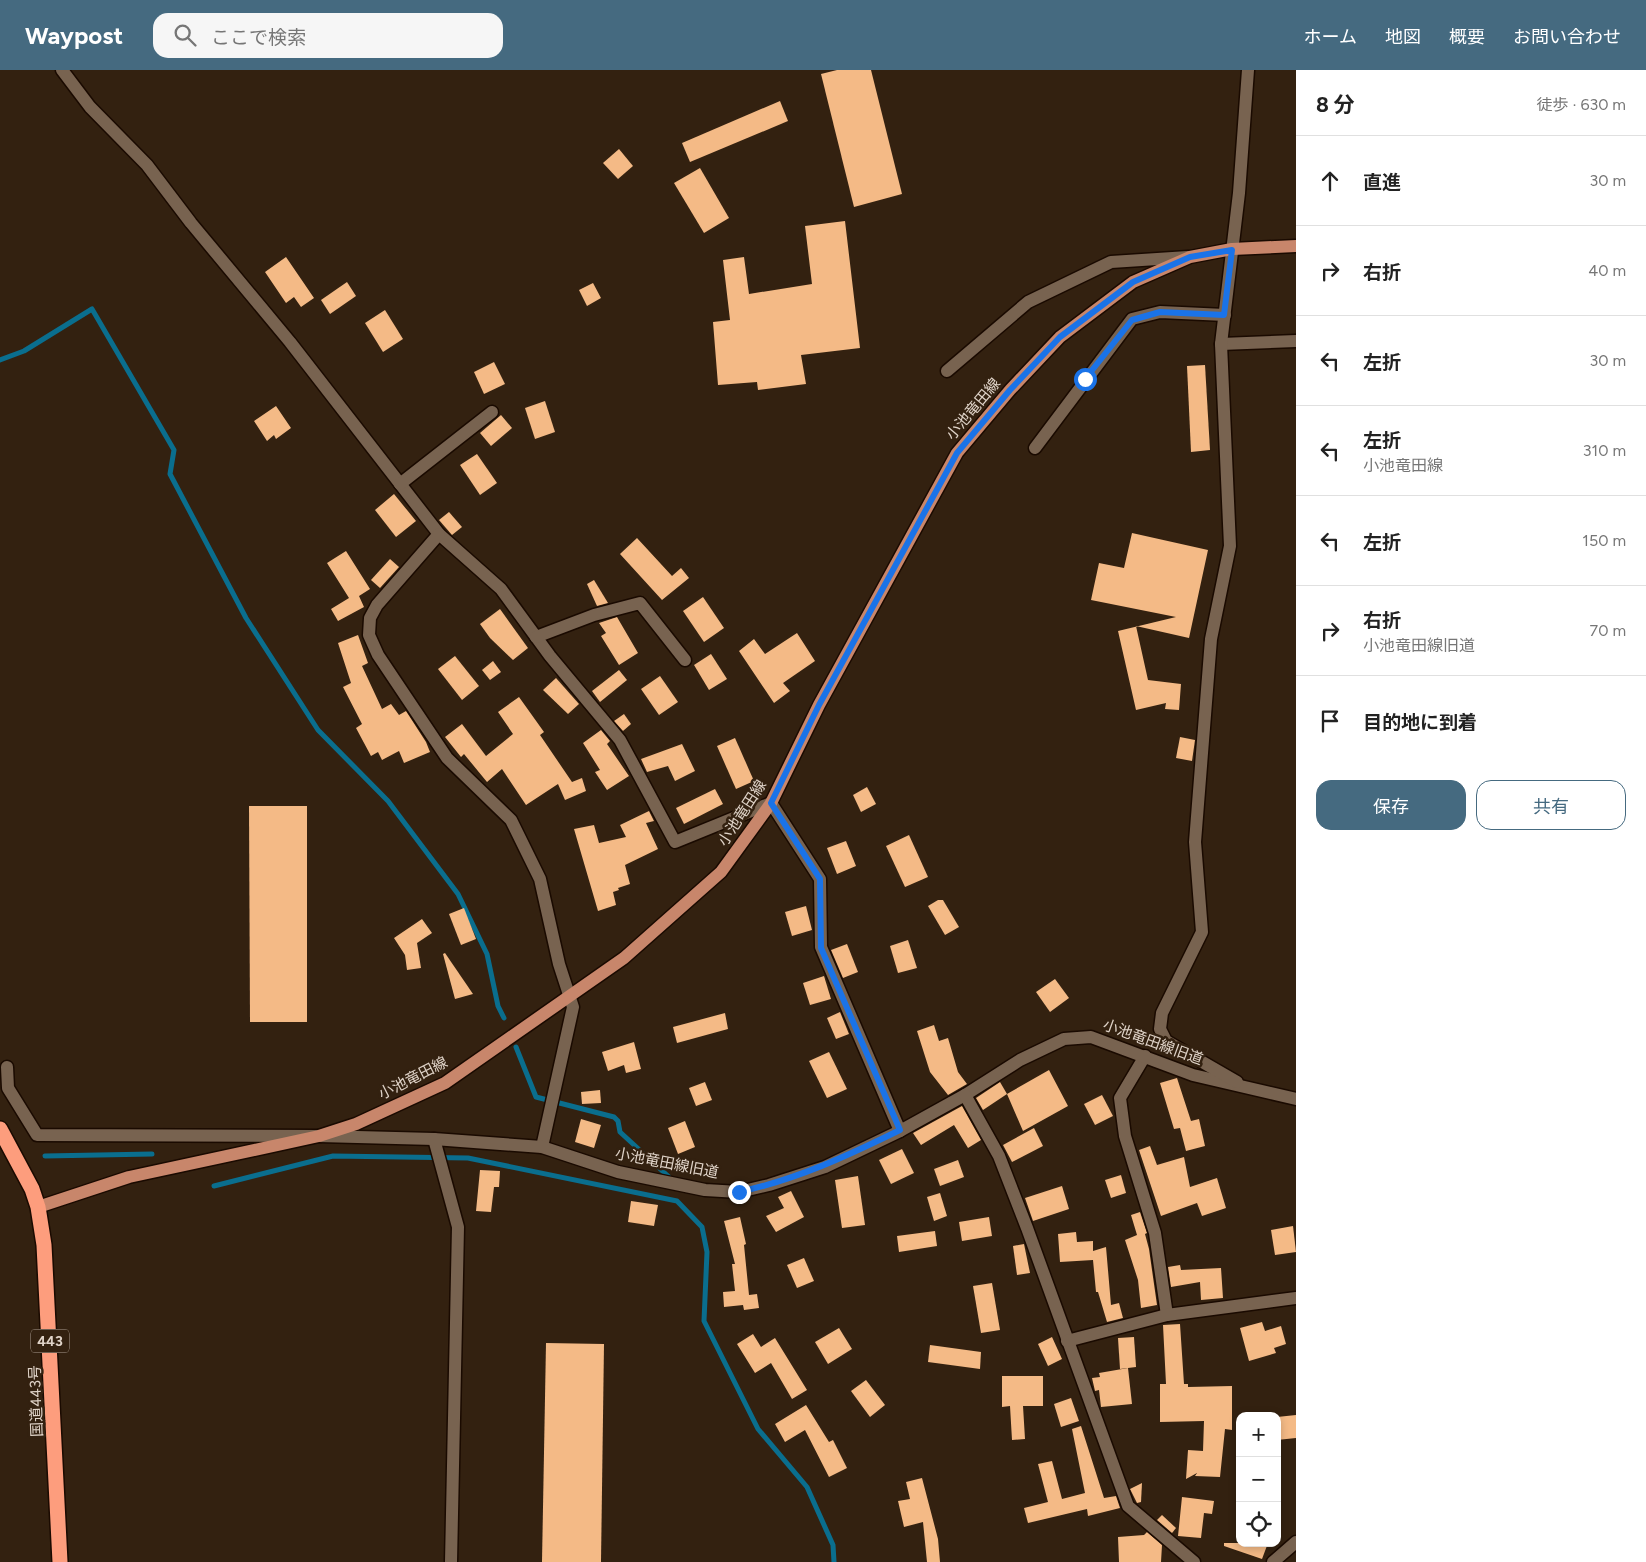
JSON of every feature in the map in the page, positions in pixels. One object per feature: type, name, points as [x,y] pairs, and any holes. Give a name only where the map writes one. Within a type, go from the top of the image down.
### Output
[{"type":"highway","name":"国道443号","points":[[0,1129],[10,1145],[38,1207],[44,1245],[60,1562]]},
{"type":"main road","name":"小池竜田線","points":[[38,1207],[129,1177],[319,1136],[356,1124],[445,1083],[624,958],[721,872],[771,803],[819,705],[957,453],[1010,390],[1060,337],[1133,282],[1190,257],[1232,250],[1296,246]]},
{"type":"street","points":[[62,70],[90,107],[147,165],[191,224],[290,342],[439,534],[501,589],[536,637],[620,740],[675,842],[771,803],[820,879],[821,948],[900,1130]]},
{"type":"street","points":[[1248,70],[1232,250],[1221,344],[1230,546],[1211,639],[1195,842],[1202,932],[1162,1013],[1160,1029],[1166,1041],[1248,1089]]},
{"type":"street","points":[[947,371],[1028,302],[1111,262],[1190,257]]},
{"type":"street","points":[[1034,448],[1132,320],[1160,312],[1224,315]]},
{"type":"street","points":[[1221,344],[1296,341]]},
{"type":"street","points":[[400,484],[492,412]]},
{"type":"street","points":[[439,534],[377,605],[370,618],[369,635],[378,655],[447,758],[511,820],[540,879],[559,964],[573,1007],[542,1147]]},
{"type":"street","points":[[536,637],[594,615],[640,603],[685,660]]},
{"type":"street","name":"小池竜田線旧道","points":[[7,1067],[8,1088],[37,1135],[319,1136],[434,1139],[542,1147],[618,1172],[705,1190],[739,1192],[769,1186],[825,1167],[900,1130],[965,1095],[1020,1060],[1064,1039],[1091,1037],[1193,1075],[1296,1099]]},
{"type":"street","points":[[1145,1056],[1120,1098],[1125,1136],[1155,1233],[1167,1315]]},
{"type":"street","points":[[965,1095],[999,1156],[1128,1506],[1194,1562]]},
{"type":"street","points":[[434,1139],[458,1226],[454,1326],[451,1562]]},
{"type":"street","points":[[1067,1341],[1167,1315],[1296,1298]]},
{"type":"street","points":[[1273,1562],[1296,1542]]},
{"type":"building","points":[[837,70],[871,70],[902,194],[854,207],[821,74]]},
{"type":"building","points":[[780,101],[788,121],[690,162],[682,143]]},
{"type":"building","points":[[619,149],[633,166],[618,179],[603,163]]},
{"type":"building","points":[[700,168],[729,218],[704,233],[674,183]]},
{"type":"building","points":[[845,221],[860,348],[801,355],[806,384],[758,390],[757,382],[718,385],[713,322],[730,320],[723,260],[744,257],[749,294],[812,284],[805,226]]},
{"type":"building","points":[[286,257],[314,298],[301,307],[294,297],[286,303],[265,272]]},
{"type":"building","points":[[347,282],[356,296],[330,314],[321,300]]},
{"type":"building","points":[[593,283],[601,298],[587,306],[579,290]]},
{"type":"building","points":[[385,310],[403,339],[383,352],[365,323]]},
{"type":"building","points":[[494,362],[505,384],[484,394],[474,372]]},
{"type":"building","points":[[1205,365],[1210,450],[1191,452],[1187,366]]},
{"type":"building","points":[[545,401],[555,432],[535,439],[525,408]]},
{"type":"building","points":[[276,406],[291,428],[276,439],[274,435],[267,441],[254,421]]},
{"type":"building","points":[[501,415],[512,428],[491,446],[480,433]]},
{"type":"building","points":[[477,454],[497,483],[480,495],[460,465]]},
{"type":"building","points":[[394,494],[416,521],[396,537],[375,510]]},
{"type":"building","points":[[449,512],[462,527],[452,535],[439,520]]},
{"type":"building","points":[[1132,533],[1208,550],[1189,638],[1137,626],[1176,617],[1091,600],[1099,563],[1124,568]]},
{"type":"building","points":[[637,538],[672,576],[681,568],[689,578],[662,600],[620,554]]},
{"type":"building","points":[[346,551],[370,589],[359,596],[364,607],[338,621],[331,609],[349,598],[327,563]]},
{"type":"building","points":[[390,559],[399,567],[380,588],[371,580]]},
{"type":"building","points":[[594,580],[608,603],[597,606],[587,584]]},
{"type":"building","points":[[703,597],[724,628],[704,642],[683,611]]},
{"type":"building","points":[[500,609],[528,648],[513,660],[490,638],[480,624]]},
{"type":"building","points":[[617,617],[638,653],[619,665],[601,636],[606,633],[599,623]]},
{"type":"building","points":[[1136,627],[1148,680],[1181,684],[1179,710],[1165,709],[1166,703],[1136,710],[1118,631]]},
{"type":"building","points":[[797,633],[815,661],[783,683],[790,691],[774,703],[739,651],[754,639],[765,654]]},
{"type":"building","points":[[358,635],[368,663],[362,666],[382,709],[391,704],[399,715],[406,711],[426,742],[430,752],[404,763],[399,751],[382,760],[378,752],[371,756],[356,728],[362,724],[343,687],[351,683],[338,643]]},
{"type":"building","points":[[711,654],[727,679],[709,690],[694,665]]},
{"type":"building","points":[[455,656],[479,686],[462,700],[438,669]]},
{"type":"building","points":[[493,661],[501,672],[490,680],[482,670]]},
{"type":"building","points":[[619,670],[627,680],[600,702],[592,691]]},
{"type":"building","points":[[660,676],[678,702],[659,715],[641,689]]},
{"type":"building","points":[[556,678],[579,704],[568,714],[543,690]]},
{"type":"building","points":[[519,697],[544,732],[540,735],[572,782],[582,778],[586,791],[565,800],[558,784],[526,805],[502,769],[487,782],[464,754],[461,757],[445,737],[462,724],[486,756],[513,734],[498,712]]},
{"type":"building","points":[[624,714],[631,724],[623,731],[614,721]]},
{"type":"building","points":[[601,730],[610,741],[607,744],[629,776],[607,790],[595,772],[600,770],[583,743]]},
{"type":"building","points":[[1180,737],[1195,740],[1192,761],[1176,758]]},
{"type":"building","points":[[735,738],[754,781],[736,789],[717,746]]},
{"type":"building","points":[[682,744],[695,771],[675,781],[668,766],[647,772],[641,759]]},
{"type":"building","points":[[867,787],[876,804],[861,812],[853,795]]},
{"type":"building","points":[[715,789],[723,804],[684,824],[676,808]]},
{"type":"building","points":[[249,806],[307,806],[307,1022],[250,1022]]},
{"type":"building","points":[[649,811],[654,821],[646,823],[658,849],[625,865],[630,884],[613,892],[616,905],[598,911],[574,829],[594,825],[599,843],[626,837],[620,825]]},
{"type":"building","points":[[909,835],[928,877],[905,887],[886,846]]},
{"type":"building","points":[[846,841],[856,866],[837,874],[827,848]]},
{"type":"building","points":[[938,900],[943,900],[959,927],[945,935],[928,906]]},
{"type":"building","points":[[806,906],[812,930],[792,936],[785,912]]},
{"type":"building","points":[[464,908],[476,939],[461,945],[449,914]]},
{"type":"building","points":[[422,919],[432,933],[417,943],[421,968],[407,970],[405,955],[394,938]]},
{"type":"building","points":[[908,940],[917,968],[898,973],[890,946]]},
{"type":"building","points":[[847,944],[858,972],[843,978],[831,950]]},
{"type":"building","points":[[445,953],[473,994],[455,999],[443,954]]},
{"type":"building","points":[[824,976],[831,999],[810,1005],[803,983]]},
{"type":"building","points":[[1055,979],[1069,998],[1050,1012],[1036,992]]},
{"type":"building","points":[[840,1012],[849,1034],[836,1039],[827,1018]]},
{"type":"building","points":[[725,1013],[728,1029],[677,1043],[673,1027]]},
{"type":"building","points":[[934,1025],[939,1041],[948,1038],[958,1072],[967,1084],[948,1095],[930,1072],[917,1031]]},
{"type":"building","points":[[634,1042],[641,1069],[626,1073],[624,1065],[608,1071],[602,1052]]},
{"type":"building","points":[[829,1052],[847,1089],[827,1098],[809,1061]]},
{"type":"building","points":[[1049,1070],[1068,1106],[1023,1131],[1007,1094]]},
{"type":"building","points":[[1177,1078],[1191,1121],[1199,1119],[1205,1146],[1186,1151],[1180,1128],[1174,1129],[1160,1083]]},
{"type":"building","points":[[705,1082],[712,1100],[696,1106],[689,1088]]},
{"type":"building","points":[[1000,1082],[1007,1094],[983,1110],[976,1098]]},
{"type":"building","points":[[600,1090],[601,1103],[582,1104],[581,1092]]},
{"type":"building","points":[[1102,1095],[1113,1116],[1095,1125],[1084,1104]]},
{"type":"building","points":[[962,1106],[981,1140],[968,1148],[954,1125],[921,1145],[913,1133]]},
{"type":"building","points":[[581,1119],[601,1125],[594,1148],[575,1142]]},
{"type":"building","points":[[685,1121],[695,1147],[678,1154],[668,1128]]},
{"type":"building","points":[[1034,1128],[1043,1146],[1012,1162],[1003,1145]]},
{"type":"building","points":[[1150,1146],[1157,1165],[1184,1157],[1190,1187],[1217,1178],[1226,1208],[1202,1216],[1197,1203],[1161,1216],[1139,1150]]},
{"type":"building","points":[[902,1149],[914,1173],[891,1184],[879,1160]]},
{"type":"building","points":[[958,1160],[964,1177],[940,1186],[934,1169]]},
{"type":"building","points":[[480,1170],[500,1171],[499,1187],[494,1187],[491,1212],[476,1211]]},
{"type":"building","points":[[1121,1175],[1126,1193],[1111,1198],[1105,1180]]},
{"type":"building","points":[[858,1176],[865,1225],[842,1228],[835,1180]]},
{"type":"building","points":[[1062,1186],[1069,1209],[1033,1221],[1025,1198]]},
{"type":"building","points":[[791,1191],[804,1217],[776,1232],[766,1216],[784,1208],[778,1197]]},
{"type":"building","points":[[940,1193],[947,1216],[934,1221],[927,1197]]},
{"type":"building","points":[[631,1201],[658,1205],[654,1226],[628,1222]]},
{"type":"building","points":[[1140,1212],[1147,1233],[1145,1234],[1157,1305],[1141,1308],[1138,1280],[1125,1240],[1137,1235],[1131,1215]]},
{"type":"building","points":[[740,1217],[746,1244],[744,1245],[749,1295],[757,1294],[759,1308],[744,1310],[743,1305],[724,1307],[723,1292],[735,1291],[732,1264],[735,1264],[724,1221]]},
{"type":"building","points":[[989,1217],[992,1236],[962,1241],[959,1222]]},
{"type":"building","points":[[1293,1226],[1296,1252],[1275,1255],[1271,1230]]},
{"type":"building","points":[[935,1231],[937,1246],[899,1252],[897,1236]]},
{"type":"building","points":[[1076,1232],[1077,1242],[1093,1241],[1093,1251],[1106,1247],[1111,1305],[1119,1303],[1123,1318],[1107,1322],[1098,1292],[1096,1292],[1093,1260],[1060,1262],[1058,1234]]},
{"type":"building","points":[[1024,1244],[1030,1273],[1017,1275],[1013,1246]]},
{"type":"building","points":[[804,1258],[814,1281],[797,1288],[787,1265]]},
{"type":"building","points":[[1180,1265],[1181,1270],[1221,1268],[1223,1298],[1201,1300],[1200,1282],[1171,1287],[1168,1267]]},
{"type":"building","points":[[992,1283],[1000,1330],[981,1333],[973,1286]]},
{"type":"building","points":[[1262,1322],[1265,1331],[1281,1326],[1286,1344],[1274,1348],[1276,1353],[1249,1361],[1240,1328]]},
{"type":"building","points":[[1180,1324],[1184,1384],[1188,1384],[1188,1387],[1232,1386],[1232,1430],[1225,1429],[1220,1477],[1195,1476],[1197,1473],[1186,1479],[1188,1450],[1203,1451],[1204,1421],[1160,1422],[1160,1384],[1166,1384],[1163,1325]]},
{"type":"building","points":[[839,1328],[852,1349],[828,1364],[815,1342]]},
{"type":"building","points":[[753,1334],[761,1347],[775,1338],[807,1390],[792,1399],[771,1363],[755,1373],[737,1344]]},
{"type":"building","points":[[1052,1337],[1062,1359],[1048,1366],[1038,1344]]},
{"type":"building","points":[[1134,1337],[1136,1367],[1120,1369],[1118,1338]]},
{"type":"building","points":[[546,1343],[604,1344],[601,1562],[542,1562]]},
{"type":"building","points":[[930,1345],[981,1352],[980,1369],[928,1362]]},
{"type":"building","points":[[1128,1368],[1132,1404],[1101,1407],[1099,1390],[1095,1391],[1092,1378],[1100,1377],[1099,1373]]},
{"type":"building","points":[[1002,1376],[1043,1376],[1043,1406],[1023,1406],[1025,1439],[1012,1440],[1010,1406],[1002,1407]]},
{"type":"building","points":[[866,1380],[885,1405],[870,1417],[851,1391]]},
{"type":"building","points":[[1071,1398],[1079,1421],[1061,1427],[1054,1404]]},
{"type":"building","points":[[806,1405],[829,1442],[833,1440],[847,1468],[829,1477],[805,1430],[785,1442],[775,1424]]},
{"type":"building","points":[[1296,1415],[1296,1438],[1281,1440],[1281,1417]]},
{"type":"building","points":[[1081,1426],[1104,1498],[1116,1496],[1120,1508],[1088,1516],[1087,1509],[1028,1523],[1024,1508],[1048,1502],[1038,1464],[1052,1461],[1062,1499],[1085,1493],[1072,1429]]},
{"type":"building","points":[[922,1478],[938,1539],[940,1562],[927,1562],[923,1522],[904,1527],[898,1501],[910,1499],[906,1482]]},
{"type":"building","points":[[1142,1483],[1141,1502],[1137,1503],[1130,1489]]},
{"type":"building","points":[[1182,1497],[1214,1501],[1212,1514],[1204,1513],[1201,1538],[1178,1536]]},
{"type":"building","points":[[1162,1515],[1176,1528],[1172,1533],[1157,1520]]},
{"type":"building","points":[[1147,1532],[1162,1545],[1161,1562],[1119,1562],[1118,1537],[1144,1535]]},
{"type":"building","points":[[1224,1543],[1236,1543],[1236,1547],[1266,1547],[1262,1559],[1224,1546]]},
{"type":"waterway","points":[[0,360],[24,351],[92,309],[174,450],[170,474],[246,618],[318,730],[388,801],[458,894],[487,954],[498,1006],[504,1018]]},
{"type":"waterway","points":[[516,1047],[536,1097],[614,1117],[618,1121],[620,1132],[669,1177]]},
{"type":"waterway","points":[[45,1156],[152,1154]]},
{"type":"waterway","points":[[214,1186],[333,1156],[468,1158],[677,1201],[702,1227],[707,1252],[704,1321],[758,1429],[807,1487],[833,1545],[834,1562]]},
{"type":"route","points":[[739,1192],[769,1186],[825,1167],[900,1130],[821,948],[820,879],[771,803],[819,705],[957,453],[1010,390],[1060,337],[1133,282],[1190,257],[1232,250],[1224,315],[1160,312],[1132,320],[1085,379]]}]
